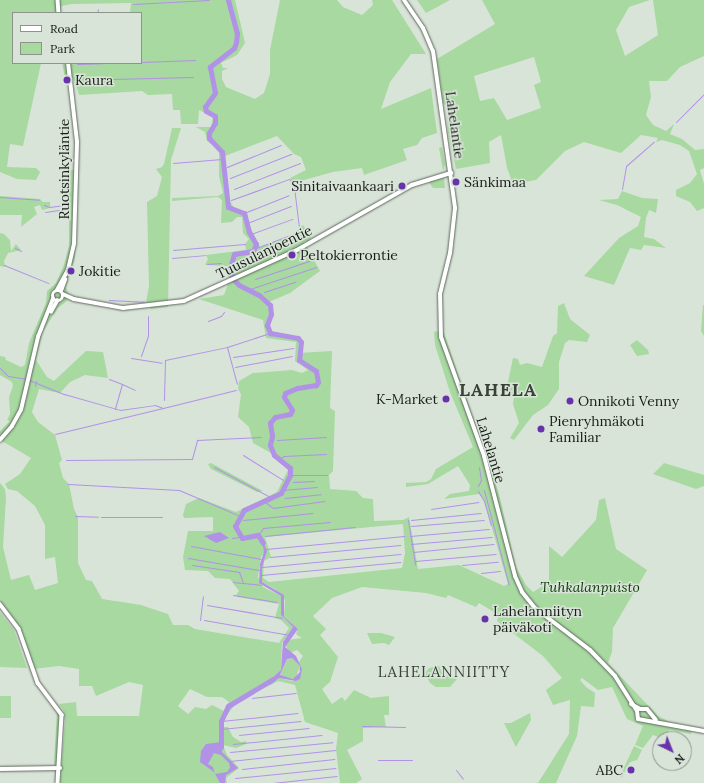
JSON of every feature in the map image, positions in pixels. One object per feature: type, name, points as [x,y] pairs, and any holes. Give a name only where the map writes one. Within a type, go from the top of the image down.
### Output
[{"type":"main road","name":"Lahelantie","points":[[404,0],[423,28],[433,51],[451,173],[455,221],[440,294],[441,337],[484,456],[513,571],[522,592],[535,608],[601,660],[615,676],[631,703],[638,710],[638,719],[704,731]]},
{"type":"main road","name":"Lahelantie","points":[[638,710],[647,709],[650,715],[658,722]]},
{"type":"main road","points":[[647,720],[650,715]]},
{"type":"street","points":[[58,0],[60,12]]},
{"type":"street","name":"Ruotsinkyläntie","points":[[60,292],[74,244],[77,142],[68,64]]},
{"type":"street","name":"Tuusulanjoentie","points":[[57,300],[74,299],[123,308],[169,303],[194,298],[309,244],[412,185],[451,173]]},
{"type":"street","points":[[0,440],[17,418],[27,389],[38,337],[57,300],[60,292],[53,292],[57,300]]},
{"type":"street","name":"Tuusulanjoentie","points":[[60,292],[74,299]]},
{"type":"street","points":[[0,604],[19,629],[38,683],[62,715],[58,783]]},
{"type":"street","points":[[0,769],[60,768]]},
{"type":"green space","name":"Tuhkalanpuisto","points":[[0,0],[235,0],[245,43],[237,55],[221,63],[223,68],[228,68],[222,71],[222,79],[226,87],[255,99],[264,93],[270,74],[270,50],[280,0],[337,0],[343,7],[362,15],[373,5],[372,0],[392,0],[426,54],[411,54],[390,82],[381,109],[431,88],[437,133],[422,138],[417,145],[403,149],[407,160],[364,175],[362,168],[333,172],[293,183],[290,178],[306,170],[301,157],[294,154],[277,136],[225,156],[228,198],[234,208],[247,212],[249,225],[260,247],[291,236],[303,225],[311,237],[310,241],[304,242],[320,271],[290,293],[269,302],[271,310],[267,327],[272,332],[299,338],[301,342],[299,353],[332,351],[330,408],[335,411],[333,471],[329,475],[330,489],[356,491],[363,498],[373,499],[374,521],[403,520],[409,517],[418,569],[459,565],[504,586],[508,584],[484,500],[479,494],[444,499],[450,494],[469,491],[470,485],[458,466],[428,484],[406,487],[406,483],[426,482],[431,479],[436,469],[473,447],[450,392],[435,345],[434,332],[443,330],[499,494],[516,567],[526,585],[533,592],[549,582],[549,546],[562,557],[596,520],[599,500],[605,498],[616,549],[647,570],[613,628],[612,652],[608,663],[658,716],[671,723],[693,727],[692,731],[652,731],[652,736],[643,748],[635,745],[643,726],[627,719],[612,687],[598,690],[582,678],[580,680],[586,687],[595,693],[594,707],[581,706],[577,736],[556,783],[538,783],[569,734],[570,700],[553,705],[546,690],[562,678],[543,656],[497,621],[499,615],[479,603],[476,607],[448,595],[446,598],[426,593],[362,587],[332,598],[313,616],[326,629],[320,635],[338,657],[330,682],[322,689],[332,704],[342,697],[345,701],[354,690],[371,698],[389,696],[389,715],[384,715],[386,727],[363,728],[363,741],[347,750],[362,779],[356,783],[340,783],[336,749],[338,733],[305,722],[295,685],[278,681],[236,703],[222,722],[223,727],[228,727],[233,737],[241,742],[246,741],[246,744],[236,748],[223,745],[227,755],[239,768],[226,778],[227,783],[60,783],[65,721],[64,711],[59,704],[76,702],[77,716],[139,716],[143,685],[129,682],[96,696],[92,686],[79,686],[79,669],[59,666],[33,669],[20,627],[0,601],[0,483],[5,489],[6,498],[3,547],[11,580],[29,575],[35,590],[58,583],[55,557],[45,559],[45,525],[35,506],[17,491],[8,489],[5,484],[20,474],[31,458],[2,441],[0,443],[0,431],[10,421],[7,420],[10,414],[9,397],[13,386],[12,382],[0,375],[0,356],[5,357],[6,360],[21,367],[25,365],[29,343],[46,303],[47,291],[56,283],[64,265],[69,246],[69,170],[78,170],[75,258],[66,287],[69,295],[67,301],[58,308],[43,331],[36,360],[47,377],[54,381],[86,351],[103,352],[108,378],[85,375],[70,382],[60,393],[39,389],[32,412],[38,422],[55,435],[62,460],[59,463],[63,478],[69,484],[74,509],[78,517],[78,563],[86,580],[92,581],[102,599],[141,605],[168,614],[173,625],[188,625],[195,629],[279,643],[289,628],[281,620],[275,618],[279,604],[238,597],[236,595],[239,591],[230,579],[215,578],[208,571],[185,570],[183,557],[188,531],[213,531],[213,517],[184,518],[183,515],[186,504],[199,498],[236,512],[277,492],[288,470],[271,453],[253,443],[249,427],[238,417],[241,394],[238,389],[239,381],[253,373],[292,370],[302,373],[308,370],[295,361],[296,342],[266,338],[263,320],[199,299],[224,295],[229,281],[227,266],[205,265],[208,259],[206,255],[246,250],[245,244],[249,239],[243,233],[242,217],[237,217],[232,222],[221,223],[222,200],[218,197],[172,201],[172,198],[218,196],[223,193],[219,176],[219,150],[207,141],[205,132],[196,127],[211,127],[213,117],[199,110],[198,124],[181,124],[180,110],[173,110],[172,94],[148,95],[142,91],[79,95],[75,81],[65,78],[62,64],[142,64],[142,12],[130,12],[131,3],[72,4],[61,6],[61,12],[12,12],[12,64],[41,64],[23,146],[10,144],[7,167],[36,168],[40,172],[36,180],[17,179],[0,172]],"holes":[[[403,524],[405,553],[402,568],[269,582],[263,578],[264,562],[262,568],[262,582],[275,589],[285,600],[284,617],[298,629],[296,634],[302,638],[288,640],[285,645],[290,653],[297,650],[303,656],[299,662],[300,679],[292,681],[279,678],[270,684],[281,670],[282,643],[293,627],[281,615],[281,596],[263,587],[258,577],[261,557],[265,552],[266,555],[264,561],[271,557],[265,537]],[[190,689],[207,697],[222,697],[229,702],[224,711],[212,705],[206,709],[195,707],[188,714],[178,706]]]},
{"type":"green space","points":[[417,0],[450,0],[426,13]]},
{"type":"green space","points":[[482,0],[650,0],[629,7],[616,30],[625,56],[658,35],[653,0],[704,0],[704,56],[680,67],[667,81],[649,81],[651,97],[646,115],[653,125],[666,131],[674,124],[670,134],[682,139],[695,150],[704,149],[704,168],[700,170],[704,184],[704,208],[697,211],[690,202],[676,196],[676,190],[690,183],[697,174],[689,151],[680,145],[662,140],[656,142],[658,138],[641,135],[621,153],[584,142],[565,151],[536,180],[513,184],[507,168],[501,135],[489,142],[490,163],[456,169],[448,131],[447,106],[443,103],[437,59],[495,24]],"holes":[[[534,57],[541,82],[534,85],[541,108],[507,120],[494,98],[480,101],[474,76]]]},
{"type":"green space","points":[[172,128],[181,128],[171,160],[168,307],[151,309],[146,303],[149,286],[147,202],[157,196],[162,177],[156,169],[162,167],[164,164]]},
{"type":"green space","points":[[442,147],[445,164],[443,171],[439,148]]},
{"type":"green space","points":[[444,178],[445,188],[433,188],[428,181]]},
{"type":"green space","points":[[622,191],[642,198],[658,199],[656,213],[649,210],[646,218],[644,237],[654,239],[666,248],[644,245],[641,250],[630,248],[614,285],[584,276],[619,238],[638,226],[641,217],[617,205],[599,200],[618,199]]},
{"type":"green space","points":[[0,196],[40,199],[43,202],[50,202],[50,208],[42,210],[40,205],[34,207],[37,214],[21,227],[22,215],[0,215]]},
{"type":"green space","points":[[0,233],[4,234],[10,240],[11,251],[16,244],[21,250],[8,253],[4,261],[5,267],[0,266]]},
{"type":"green space","points":[[564,303],[570,319],[590,335],[587,342],[569,340],[565,343],[559,362],[559,389],[548,405],[533,415],[514,440],[510,438],[519,423],[513,404],[514,397],[506,392],[513,358],[518,359],[520,365],[527,363],[542,367],[553,336],[557,333],[558,306]]},
{"type":"green space","points":[[704,305],[704,336],[701,331]]},
{"type":"green space","points":[[637,340],[648,350],[649,354],[637,356],[630,345]]},
{"type":"green space","points":[[211,463],[263,491],[257,492],[211,469],[208,464]]},
{"type":"green space","points":[[664,463],[704,475],[704,486],[696,489],[653,474]]},
{"type":"green space","points":[[0,612],[14,630],[27,668],[0,667]]},
{"type":"green space","points":[[367,633],[381,633],[395,637],[389,645],[384,643],[372,644]]},
{"type":"green space","points":[[292,658],[300,666],[296,677],[293,679],[280,676],[287,659]]},
{"type":"green space","points":[[439,666],[443,675],[457,679],[450,687],[436,687],[430,683],[425,673],[429,668]]},
{"type":"green space","points":[[0,696],[11,696],[11,718],[0,718]]},
{"type":"green space","points":[[57,711],[61,719],[57,765],[54,764]]},
{"type":"green space","points":[[530,713],[531,720],[516,747],[504,723],[511,723]]},
{"type":"green space","points":[[634,746],[642,750],[637,760],[630,762],[622,777],[620,776]]},
{"type":"shaded area","points":[[220,532],[229,538],[216,543],[204,536]]},
{"type":"shaded area","points":[[261,536],[267,551],[262,568],[262,582],[284,595],[284,617],[298,629],[285,647],[296,656],[302,669],[300,679],[296,681],[279,678],[270,685],[268,682],[281,670],[283,642],[293,627],[281,615],[281,596],[259,583],[260,564],[264,552]],"holes":[[[292,658],[300,666],[300,672],[293,679],[280,675],[287,659]]]},
{"type":"shaded area","points":[[222,742],[222,752],[238,768],[226,775],[225,783],[220,783],[215,774],[214,772],[200,762],[201,751],[206,744]],"holes":[[[214,753],[221,755],[229,763],[230,768],[227,772],[215,774],[213,767],[208,764]]]},
{"type":"waterway","points":[[133,4],[209,0]]},
{"type":"waterway","points":[[228,0],[237,33],[236,42],[234,48],[210,67],[215,93],[205,107],[206,111],[215,116],[215,123],[209,133],[209,138],[222,152],[228,207],[244,213],[249,232],[256,244],[253,251],[234,254],[230,268],[233,279],[239,285],[259,295],[270,305],[271,314],[267,325],[270,333],[298,338],[301,342],[299,360],[316,371],[318,382],[316,385],[297,388],[285,393],[284,397],[292,410],[290,414],[275,417],[270,423],[272,436],[270,445],[274,455],[290,468],[290,475],[281,493],[244,510],[235,526],[242,538],[258,535],[263,543]]},
{"type":"waterway","points":[[142,62],[195,60]]},
{"type":"waterway","points":[[112,79],[193,77]]},
{"type":"waterway","points":[[676,122],[704,94]]},
{"type":"waterway","points":[[622,189],[626,166],[654,142]]},
{"type":"waterway","points":[[227,167],[281,145]]},
{"type":"waterway","points":[[230,178],[291,154]]},
{"type":"waterway","points":[[173,163],[222,159]]},
{"type":"waterway","points":[[234,189],[300,163]]},
{"type":"waterway","points":[[231,200],[289,179],[293,183]]},
{"type":"waterway","points":[[294,187],[299,226]]},
{"type":"waterway","points":[[244,213],[289,195]]},
{"type":"waterway","points":[[0,197],[39,200]]},
{"type":"waterway","points":[[44,205],[49,207],[65,205]]},
{"type":"waterway","points":[[247,223],[291,206]]},
{"type":"waterway","points":[[45,212],[59,210]]},
{"type":"waterway","points":[[251,234],[292,219]]},
{"type":"waterway","points":[[256,248],[290,235]]},
{"type":"waterway","points":[[173,250],[245,244]]},
{"type":"waterway","points":[[15,248],[21,251]]},
{"type":"waterway","points":[[172,258],[205,255]]},
{"type":"waterway","points":[[255,279],[312,260]]},
{"type":"waterway","points":[[207,264],[221,263]]},
{"type":"waterway","points":[[4,265],[48,283]]},
{"type":"waterway","points":[[247,290],[316,267]]},
{"type":"waterway","points":[[264,292],[295,282]]},
{"type":"waterway","points":[[109,300],[144,302]]},
{"type":"waterway","points":[[208,321],[221,316],[224,312]]},
{"type":"waterway","points":[[141,356],[148,336],[148,316]]},
{"type":"waterway","points":[[164,400],[165,360],[227,347],[270,333]]},
{"type":"waterway","points":[[227,347],[237,384]]},
{"type":"waterway","points":[[233,357],[293,348]]},
{"type":"waterway","points":[[235,367],[292,356]]},
{"type":"waterway","points":[[131,358],[162,363]]},
{"type":"waterway","points":[[0,368],[8,376],[26,379]]},
{"type":"waterway","points":[[109,379],[122,384],[115,409]]},
{"type":"waterway","points":[[29,380],[64,394],[120,410],[155,405],[163,408],[236,390]]},
{"type":"waterway","points":[[35,386],[36,381]]},
{"type":"waterway","points":[[122,384],[135,390]]},
{"type":"waterway","points":[[55,434],[163,408]]},
{"type":"waterway","points":[[66,460],[192,459],[197,440],[261,437]]},
{"type":"waterway","points":[[277,440],[326,437]]},
{"type":"waterway","points":[[278,459],[284,456],[326,454]]},
{"type":"waterway","points":[[243,455],[283,480]]},
{"type":"waterway","points":[[214,467],[272,498]]},
{"type":"waterway","points":[[478,486],[481,480],[479,467]]},
{"type":"waterway","points":[[290,475],[327,475]]},
{"type":"waterway","points":[[293,482],[314,481]]},
{"type":"waterway","points":[[68,484],[179,490],[240,516]]},
{"type":"waterway","points":[[282,490],[317,487]]},
{"type":"waterway","points":[[484,490],[509,585]]},
{"type":"waterway","points":[[478,491],[484,501],[491,525]]},
{"type":"waterway","points":[[285,498],[321,494]]},
{"type":"waterway","points":[[264,501],[273,508],[325,501]]},
{"type":"waterway","points":[[431,509],[478,502]]},
{"type":"waterway","points":[[243,520],[313,513]]},
{"type":"waterway","points":[[411,520],[481,513]]},
{"type":"waterway","points":[[75,516],[98,517]]},
{"type":"waterway","points":[[101,517],[162,517]]},
{"type":"waterway","points":[[408,520],[415,564]]},
{"type":"waterway","points":[[411,526],[484,520]]},
{"type":"waterway","points":[[258,535],[263,528],[330,522]]},
{"type":"waterway","points":[[265,536],[355,527]]},
{"type":"waterway","points":[[410,536],[489,529]]},
{"type":"waterway","points":[[266,549],[404,536]]},
{"type":"waterway","points":[[232,538],[240,537]]},
{"type":"waterway","points":[[411,544],[492,537]]},
{"type":"waterway","points":[[413,552],[494,544]]},
{"type":"waterway","points":[[270,557],[400,545]]},
{"type":"waterway","points":[[191,546],[261,559]]},
{"type":"waterway","points":[[262,567],[400,554]]},
{"type":"waterway","points":[[415,561],[496,554]]},
{"type":"waterway","points":[[188,558],[259,570]]},
{"type":"waterway","points":[[261,575],[400,562]]},
{"type":"waterway","points":[[462,565],[498,562]]},
{"type":"waterway","points":[[192,565],[239,572],[243,583],[261,585]]},
{"type":"waterway","points":[[481,573],[500,571]]},
{"type":"waterway","points":[[233,582],[242,583]]},
{"type":"waterway","points":[[233,595],[276,602]]},
{"type":"waterway","points":[[200,620],[203,596]]},
{"type":"waterway","points":[[207,605],[282,618]]},
{"type":"waterway","points":[[204,620],[290,635]]},
{"type":"waterway","points":[[221,747],[221,721],[228,706],[273,679]]},
{"type":"waterway","points":[[252,698],[296,693]]},
{"type":"waterway","points":[[221,721],[298,713]]},
{"type":"waterway","points":[[221,729],[301,721]]},
{"type":"waterway","points":[[362,726],[405,727]]},
{"type":"waterway","points":[[239,735],[309,728]]},
{"type":"waterway","points":[[233,744],[322,735]]},
{"type":"waterway","points":[[230,752],[333,742]]},
{"type":"waterway","points":[[230,761],[335,750]]},
{"type":"waterway","points":[[242,769],[334,759]]},
{"type":"waterway","points":[[378,760],[412,760]]},
{"type":"waterway","points":[[235,778],[336,768]]},
{"type":"waterway","points":[[456,770],[463,779]]},
{"type":"waterway","points":[[272,783],[337,776]]},
{"type":"place","name":"Kaura","points":[[67,80]]},
{"type":"place","name":"Sänkimaa","points":[[456,182]]},
{"type":"place","name":"Sinitaivaankaari","points":[[402,186]]},
{"type":"place","name":"Peltokierrontie","points":[[292,255]]},
{"type":"place","name":"Jokitie","points":[[71,271]]},
{"type":"place","name":"K-Market","points":[[446,399]]},
{"type":"place","name":"Onnikoti Venny","points":[[570,401]]},
{"type":"place","name":"Pienryhmäkoti Familiar","points":[[541,429]]},
{"type":"place","name":"Lahelanniityn päiväkoti","points":[[485,619]]},
{"type":"place","name":"ABC","points":[[631,770]]},
{"type":"district","name":"LAHELA","points":[[498,390]]},
{"type":"district","name":"LAHELANNIITTY","points":[[444,672]]}]
